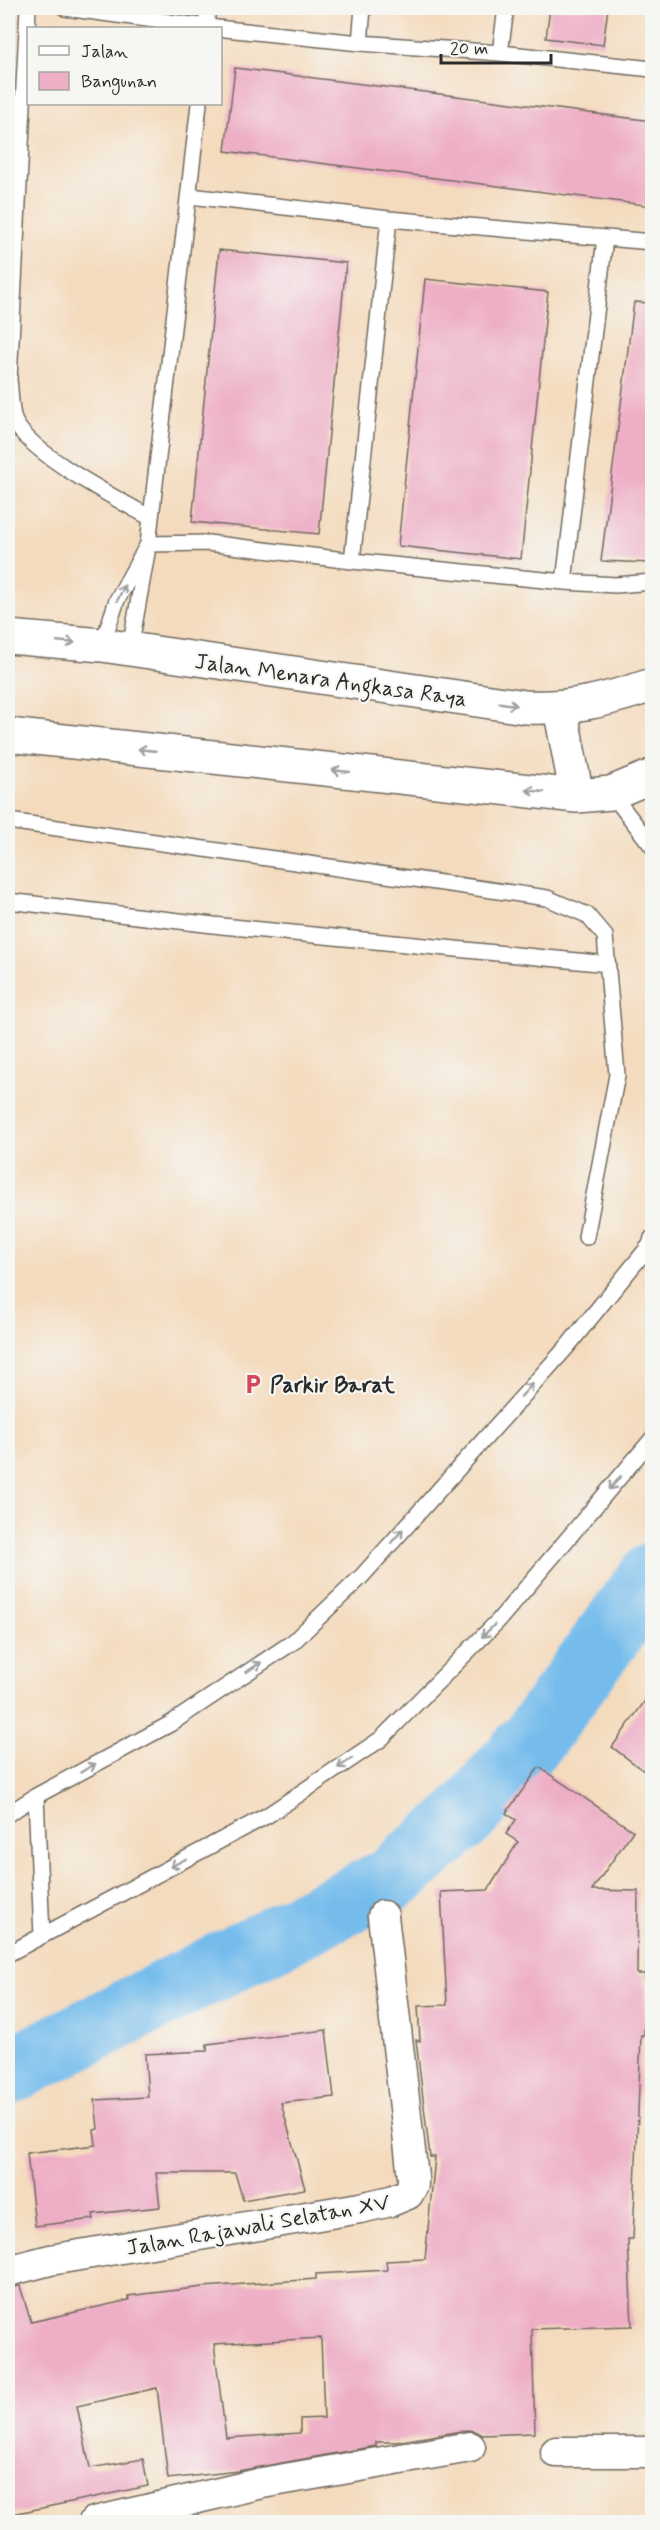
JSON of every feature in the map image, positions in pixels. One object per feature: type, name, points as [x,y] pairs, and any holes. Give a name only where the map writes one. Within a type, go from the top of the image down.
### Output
[{"type":"street","name":"Jalan Menara Angkasa Raya","points":[[8,637],[116,647],[525,707],[560,708],[609,699],[652,687]]},
{"type":"street","points":[[560,708],[577,796]]},
{"type":"street","points":[[8,735],[577,796],[611,793],[652,776]]},
{"type":"street","name":"Jalan Rajawali Selatan XV","points":[[8,2271],[50,2260],[360,2208],[391,2201],[408,2194],[413,2186],[413,2177],[383,1916]]},
{"type":"street","points":[[94,2523],[262,2483],[470,2447]]},
{"type":"street","points":[[556,2452],[652,2452]]},
{"type":"lane","points":[[27,27],[28,8]]},
{"type":"lane","points":[[65,8],[200,27]]},
{"type":"lane","points":[[207,27],[208,8]]},
{"type":"lane","points":[[360,43],[363,8]]},
{"type":"lane","points":[[500,53],[506,8]]},
{"type":"lane","points":[[27,28],[9,380],[15,421],[32,441],[60,463],[93,486],[151,518]]},
{"type":"lane","points":[[222,29],[360,43],[500,53],[652,69]]},
{"type":"lane","points":[[116,647],[148,544],[199,105]]},
{"type":"lane","points":[[190,195],[389,219],[652,242]]},
{"type":"lane","points":[[352,561],[389,219]]},
{"type":"lane","points":[[564,582],[605,238]]},
{"type":"lane","points":[[148,544],[208,543],[352,561],[564,582],[616,585],[652,582]]},
{"type":"lane","points":[[116,647],[117,600],[148,544]]},
{"type":"lane","points":[[611,793],[652,846]]},
{"type":"lane","points":[[8,821],[547,898],[587,915],[605,936],[617,1075],[586,1237]]},
{"type":"lane","points":[[8,900],[222,926],[608,964]]},
{"type":"lane","points":[[8,1814],[36,1796],[170,1724],[292,1642],[362,1576],[566,1348],[650,1245],[652,1238]]},
{"type":"lane","points":[[8,1954],[268,1815],[381,1739],[498,1621],[652,1439]]},
{"type":"lane","points":[[36,1796],[42,1936]]},
{"type":"building","points":[[550,8],[608,8],[603,45],[546,38]]},
{"type":"building","points":[[235,68],[652,121],[652,206],[225,151]]},
{"type":"building","points":[[219,250],[346,263],[319,534],[192,522]]},
{"type":"building","points":[[425,279],[548,292],[521,559],[398,546]]},
{"type":"building","points":[[634,302],[652,303],[652,563],[601,561]]},
{"type":"building","points":[[652,1691],[652,1777],[612,1747]]},
{"type":"building","points":[[539,1767],[633,1831],[592,1890],[638,1891],[637,1974],[645,1974],[633,2239],[628,2239],[632,2326],[532,2329],[535,2433],[482,2435],[467,2430],[396,2442],[376,2442],[376,2446],[238,2471],[168,2479],[157,2388],[77,2406],[90,2468],[143,2459],[148,2486],[8,2515],[8,2288],[20,2286],[31,2322],[129,2300],[128,2296],[203,2287],[316,2279],[316,2274],[387,2270],[386,2261],[425,2259],[435,2157],[430,2157],[416,2040],[420,2041],[418,2006],[447,2005],[441,1892],[488,1890],[518,1842],[506,1834],[516,1820],[506,1813]],"holes":[[[321,2338],[324,2418],[300,2419],[300,2433],[226,2438],[214,2344]]]},
{"type":"building","points":[[326,2030],[334,2097],[281,2103],[305,2189],[243,2200],[235,2173],[156,2173],[160,2207],[93,2214],[94,2219],[35,2226],[27,2153],[96,2145],[94,2130],[98,2129],[95,2100],[148,2097],[145,2054],[207,2051],[207,2044]]},
{"type":"waterway","points":[[8,2072],[390,1880],[464,1818],[537,1734],[652,1576]]},
{"type":"place","name":"Parkir Barat","points":[[253,1384]]}]
